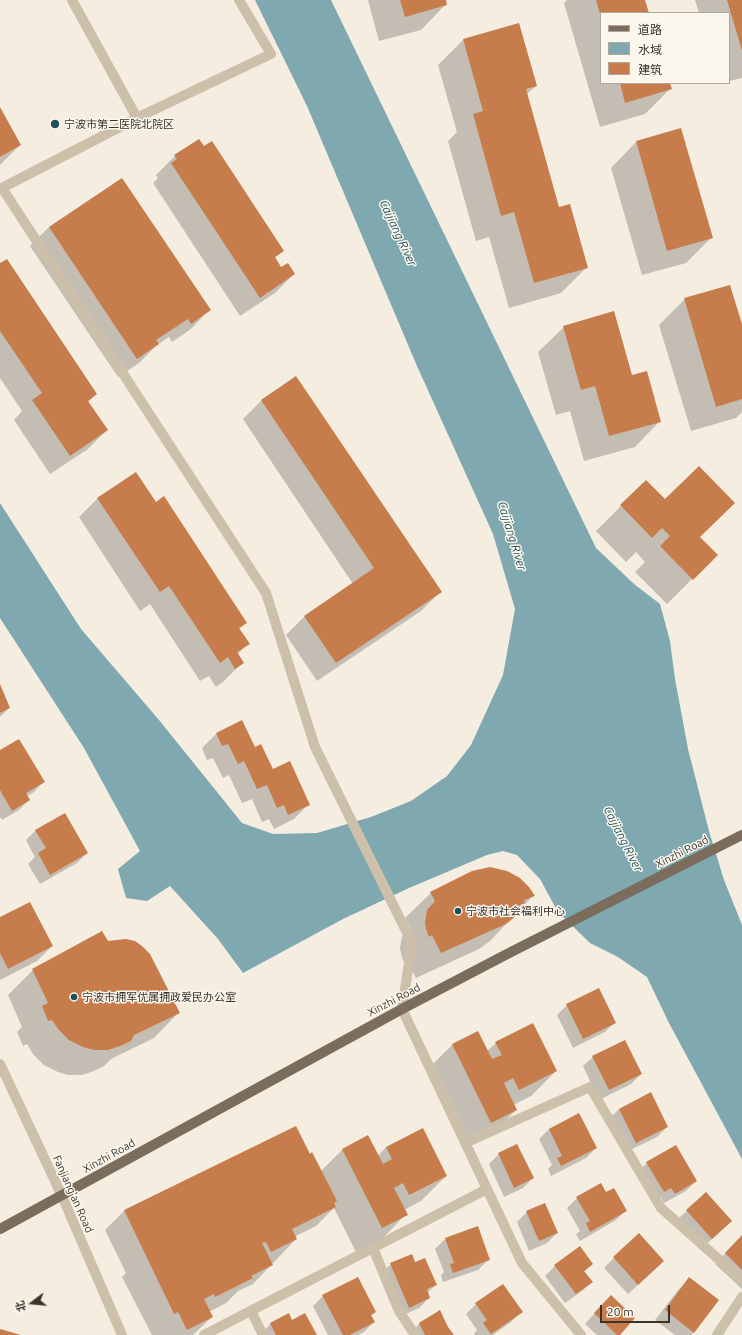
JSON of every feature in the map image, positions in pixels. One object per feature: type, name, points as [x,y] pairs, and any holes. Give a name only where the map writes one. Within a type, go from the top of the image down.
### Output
[{"type":"main road","name":"Xinzhi Road","points":[[0,1229],[402,1009],[742,835]]},
{"type":"street","points":[[72,0],[137,118]]},
{"type":"street","points":[[238,0],[271,54],[137,118],[1,189],[266,593],[315,747],[412,943],[402,1009],[522,1263],[581,1335]]},
{"type":"street","name":"Fanjiang'an Road","points":[[0,1064],[62,1196],[122,1335]]},
{"type":"street","points":[[465,1143],[590,1088],[661,1208],[742,1280]]},
{"type":"street","points":[[204,1335],[487,1189]]},
{"type":"street","points":[[373,1248],[399,1311],[415,1335]]},
{"type":"street","points":[[716,1335],[742,1298]]},
{"type":"street","points":[[251,1311],[263,1335]]},
{"type":"water","name":"Caijiang River","points":[[255,0],[331,0],[596,548],[634,584],[660,604],[670,641],[675,679],[688,749],[709,831],[724,880],[742,925],[742,1159],[669,1023],[647,977],[618,957],[590,943],[558,912],[540,879],[517,855],[503,851],[487,855],[409,888],[343,919],[243,973],[218,939],[170,886],[147,901],[126,898],[118,869],[140,851],[84,748],[0,618],[0,503],[81,629],[159,720],[242,823],[273,834],[317,833],[371,817],[411,801],[447,776],[471,745],[503,675],[515,609],[493,534],[417,366],[307,106]]},
{"type":"building","points":[[400,0],[446,0],[447,5],[405,17]]},
{"type":"building","points":[[596,0],[645,0],[649,12],[600,12],[600,14]]},
{"type":"building","points":[[727,0],[742,0],[742,51]]},
{"type":"building","points":[[519,23],[537,86],[526,89],[559,207],[570,204],[588,268],[534,283],[514,212],[501,216],[473,114],[483,111],[463,39]]},
{"type":"building","points":[[620,84],[670,84],[672,89],[625,103]]},
{"type":"building","points":[[0,107],[21,145],[0,157]]},
{"type":"building","points":[[681,128],[713,238],[667,251],[636,141]]},
{"type":"building","points":[[199,139],[204,146],[212,141],[284,251],[275,257],[281,267],[288,263],[295,274],[260,298],[171,163],[177,159],[174,155]]},
{"type":"building","points":[[122,178],[211,310],[191,324],[188,319],[156,340],[159,344],[137,359],[49,227]]},
{"type":"building","points":[[7,259],[97,394],[88,401],[108,430],[70,456],[32,400],[42,393],[0,331],[0,263]]},
{"type":"building","points":[[730,285],[742,324],[742,399],[716,407],[684,298]]},
{"type":"building","points":[[614,311],[632,375],[647,371],[661,422],[609,436],[595,386],[581,390],[563,326]]},
{"type":"building","points":[[296,376],[442,592],[336,663],[304,616],[374,568],[261,400]]},
{"type":"building","points":[[699,466],[735,503],[700,537],[718,555],[693,580],[660,546],[670,536],[662,528],[652,538],[620,505],[646,480],[665,499]]},
{"type":"building","points":[[136,472],[156,502],[164,496],[247,623],[239,628],[250,644],[237,652],[244,663],[235,669],[228,657],[220,663],[169,586],[160,592],[97,498]]},
{"type":"building","points":[[0,684],[10,708],[0,713]]},
{"type":"building","points":[[242,720],[255,747],[261,744],[273,769],[290,761],[310,805],[288,815],[284,805],[277,808],[267,785],[257,789],[244,761],[238,764],[228,744],[222,746],[216,733]]},
{"type":"building","points":[[19,739],[45,782],[26,793],[30,800],[12,811],[0,790],[0,750]]},
{"type":"building","points":[[65,813],[88,853],[50,875],[38,853],[46,848],[35,830]]},
{"type":"building","points":[[490,867],[507,871],[520,878],[535,896],[524,900],[525,903],[517,906],[518,910],[516,916],[506,924],[441,953],[432,935],[429,937],[426,929],[425,923],[427,910],[435,901],[430,892],[472,871]]},
{"type":"building","points":[[30,902],[53,946],[8,969],[0,953],[0,917]]},
{"type":"building","points":[[102,931],[108,941],[126,939],[135,941],[150,954],[180,1013],[134,1035],[131,1041],[120,1046],[108,1050],[94,1050],[83,1047],[69,1040],[58,1029],[52,1020],[48,1021],[42,1006],[48,1003],[32,969]]},
{"type":"building","points":[[599,988],[616,1023],[583,1039],[566,1004]]},
{"type":"building","points":[[533,1023],[557,1071],[519,1090],[513,1078],[504,1083],[517,1110],[491,1123],[452,1044],[478,1031],[492,1059],[502,1055],[495,1042]]},
{"type":"building","points":[[625,1040],[642,1074],[609,1090],[592,1056]]},
{"type":"building","points":[[651,1092],[668,1127],[636,1143],[619,1109]]},
{"type":"building","points":[[579,1113],[597,1148],[561,1166],[557,1158],[562,1156],[549,1129]]},
{"type":"building","points":[[296,1126],[310,1154],[312,1152],[337,1201],[334,1203],[336,1207],[292,1229],[297,1239],[271,1252],[266,1242],[262,1243],[273,1265],[251,1276],[253,1278],[215,1297],[214,1294],[204,1299],[213,1317],[187,1330],[178,1312],[174,1314],[124,1210]]},
{"type":"building","points":[[423,1128],[447,1176],[409,1195],[403,1183],[394,1188],[408,1215],[382,1228],[342,1149],[368,1135],[383,1164],[392,1159],[386,1147]]},
{"type":"building","points":[[517,1144],[534,1178],[514,1188],[498,1153]]},
{"type":"building","points":[[676,1145],[697,1181],[675,1194],[671,1188],[664,1192],[646,1162]]},
{"type":"building","points":[[601,1183],[606,1192],[614,1188],[627,1211],[590,1232],[586,1223],[590,1221],[576,1197]]},
{"type":"building","points":[[706,1192],[732,1221],[712,1239],[686,1210]]},
{"type":"building","points":[[545,1203],[558,1233],[539,1241],[526,1211]]},
{"type":"building","points":[[478,1226],[490,1260],[453,1273],[450,1264],[454,1263],[445,1238]]},
{"type":"building","points":[[639,1233],[664,1261],[638,1285],[613,1257]]},
{"type":"building","points":[[742,1235],[742,1270],[725,1253]]},
{"type":"building","points":[[580,1246],[593,1264],[584,1271],[593,1282],[576,1294],[554,1265]]},
{"type":"building","points":[[412,1254],[415,1262],[425,1258],[437,1285],[427,1289],[430,1298],[409,1308],[390,1263]]},
{"type":"building","points":[[358,1277],[376,1312],[371,1315],[375,1322],[350,1335],[343,1335],[322,1295]]},
{"type":"building","points":[[689,1277],[719,1300],[694,1333],[665,1310]]},
{"type":"building","points":[[503,1284],[523,1312],[491,1334],[483,1323],[487,1320],[475,1303]]},
{"type":"building","points":[[611,1295],[635,1318],[620,1335],[617,1335],[594,1313]]},
{"type":"building","points":[[440,1310],[448,1327],[454,1335],[425,1335],[419,1323]]},
{"type":"building","points":[[289,1313],[292,1320],[305,1313],[317,1335],[276,1335],[270,1323]]},
{"type":"building","points":[[0,1329],[21,1335],[0,1335]]},
{"type":"place","name":"宁波市第二医院北院区","points":[[55,124]]},
{"type":"place","name":"宁波市社会福利中心","points":[[458,911]]},
{"type":"place","name":"宁波市拥军优属拥政爱民办公室","points":[[74,997]]}]
